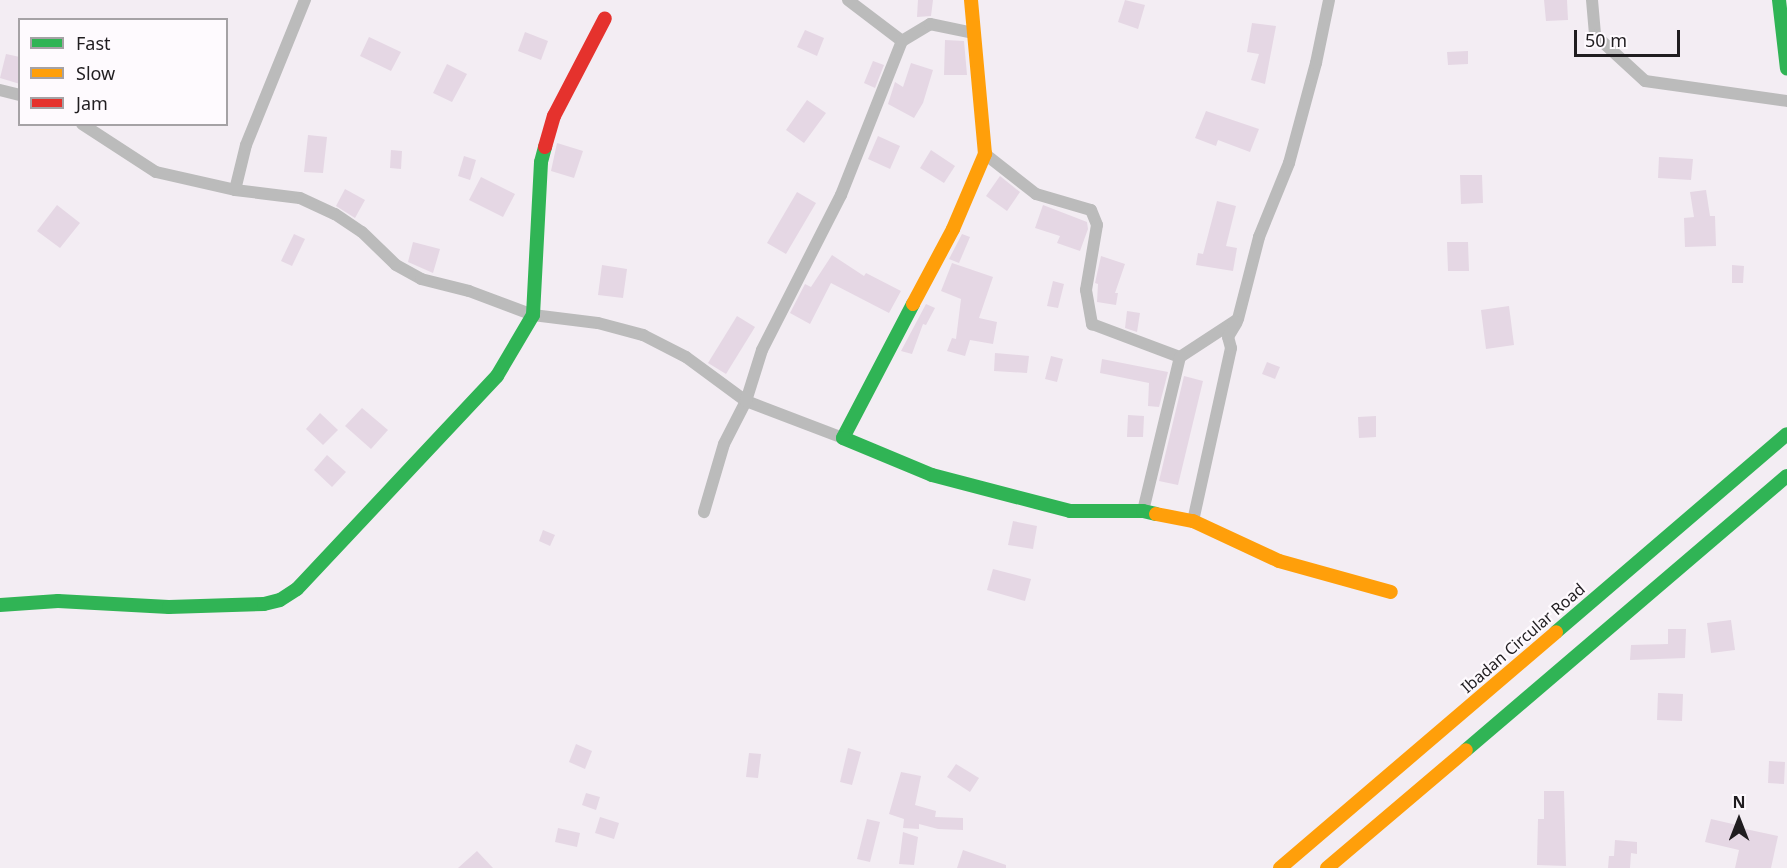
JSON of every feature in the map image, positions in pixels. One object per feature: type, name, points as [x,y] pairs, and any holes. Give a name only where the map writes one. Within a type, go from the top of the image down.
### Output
[{"type":"main road","points":[[971,0],[985,154],[953,229],[843,438],[932,475],[1070,511],[1143,511],[1193,521],[1279,561],[1391,592]]},
{"type":"main road","points":[[1779,0],[1787,69]]},
{"type":"main road","points":[[0,605],[58,601],[169,607],[264,604],[279,600],[297,589],[321,566],[497,376],[533,315],[541,162],[554,116],[605,18]]},
{"type":"main road","name":"Ibadan Circular Road","points":[[1280,868],[1787,434]]},
{"type":"main road","points":[[1327,868],[1787,476]]},
{"type":"street","points":[[236,190],[246,145],[305,0]]},
{"type":"street","points":[[848,0],[902,41]]},
{"type":"street","points":[[1193,521],[1231,348],[1228,337],[1238,319],[1259,237],[1289,163],[1316,63],[1329,0]]},
{"type":"street","points":[[1592,0],[1595,35],[1645,81],[1787,101]]},
{"type":"street","points":[[704,512],[724,444],[746,401],[762,350],[841,195],[902,41],[930,24],[974,33]]},
{"type":"street","points":[[0,90],[18,94]]},
{"type":"street","points":[[85,126],[156,172],[236,190],[300,198],[335,214],[362,232],[396,264],[421,279],[469,291],[533,315],[598,323],[643,335],[686,357],[746,401],[843,438]]},
{"type":"street","points":[[985,154],[1036,194],[1091,210],[1097,225],[1086,290],[1092,324],[1180,357]]},
{"type":"street","points":[[1143,511],[1180,357],[1238,319]]},
{"type":"building","points":[[918,0],[933,0],[931,16],[917,17]]},
{"type":"building","points":[[1125,0],[1145,5],[1138,29],[1118,22]]},
{"type":"building","points":[[1544,0],[1567,0],[1568,20],[1546,21]]},
{"type":"building","points":[[1252,23],[1276,26],[1265,84],[1251,80],[1259,54],[1247,52]]},
{"type":"building","points":[[805,30],[824,38],[817,56],[797,47]]},
{"type":"building","points":[[525,32],[548,41],[541,60],[518,51]]},
{"type":"building","points":[[369,37],[401,52],[391,71],[360,56]]},
{"type":"building","points":[[945,40],[964,41],[967,75],[944,75]]},
{"type":"building","points":[[1468,51],[1468,64],[1448,65],[1447,52]]},
{"type":"building","points":[[6,54],[18,57],[18,83],[0,78]]},
{"type":"building","points":[[873,61],[884,65],[875,88],[864,83]]},
{"type":"building","points":[[911,63],[933,70],[923,103],[914,118],[888,104],[895,82],[903,87]]},
{"type":"building","points":[[447,64],[467,74],[452,102],[433,93]]},
{"type":"building","points":[[807,100],[826,113],[804,143],[786,130]]},
{"type":"building","points":[[1206,111],[1259,129],[1250,152],[1218,140],[1216,146],[1195,138]]},
{"type":"building","points":[[308,135],[327,137],[323,173],[304,172]]},
{"type":"building","points":[[878,136],[900,146],[890,169],[868,159]]},
{"type":"building","points":[[557,143],[583,151],[574,178],[551,171]]},
{"type":"building","points":[[391,150],[402,151],[401,169],[390,168]]},
{"type":"building","points":[[931,150],[955,166],[944,183],[920,168]]},
{"type":"building","points":[[464,156],[476,160],[470,180],[458,176]]},
{"type":"building","points":[[1659,157],[1693,159],[1691,180],[1658,178]]},
{"type":"building","points":[[1460,175],[1482,175],[1483,203],[1461,204]]},
{"type":"building","points":[[1000,176],[1020,192],[1007,211],[986,196]]},
{"type":"building","points":[[481,177],[515,194],[503,217],[469,200]]},
{"type":"building","points":[[345,189],[365,200],[355,218],[336,206]]},
{"type":"building","points":[[1706,190],[1710,216],[1715,216],[1716,246],[1685,247],[1684,218],[1694,217],[1690,192]]},
{"type":"building","points":[[797,192],[816,203],[786,254],[767,243]]},
{"type":"building","points":[[1217,201],[1236,206],[1226,246],[1237,248],[1233,271],[1196,265],[1198,253],[1203,254]]},
{"type":"building","points":[[57,205],[80,223],[60,248],[37,231]]},
{"type":"building","points":[[1043,205],[1087,222],[1088,229],[1080,251],[1057,243],[1060,236],[1035,228]]},
{"type":"building","points":[[294,234],[305,239],[292,266],[281,261]]},
{"type":"building","points":[[962,234],[970,237],[959,263],[949,259]]},
{"type":"building","points":[[413,242],[440,249],[433,273],[408,262]]},
{"type":"building","points":[[1447,242],[1468,242],[1469,271],[1448,271]]},
{"type":"building","points":[[832,255],[864,276],[866,273],[901,291],[889,313],[831,283],[810,324],[790,313],[805,284],[811,287]]},
{"type":"building","points":[[1101,256],[1125,264],[1115,293],[1118,293],[1116,305],[1097,302],[1098,284],[1095,283]]},
{"type":"building","points":[[952,263],[993,277],[979,318],[997,322],[993,344],[970,340],[965,356],[947,351],[952,338],[956,339],[961,299],[941,291]]},
{"type":"building","points":[[602,265],[627,269],[623,298],[598,295]]},
{"type":"building","points":[[1732,265],[1744,266],[1743,283],[1732,283]]},
{"type":"building","points":[[1053,281],[1064,284],[1058,308],[1047,306]]},
{"type":"building","points":[[926,304],[935,308],[926,325],[923,324],[912,354],[901,351]]},
{"type":"building","points":[[1509,306],[1514,345],[1486,349],[1481,310]]},
{"type":"building","points":[[1127,311],[1140,313],[1137,332],[1125,328]]},
{"type":"building","points":[[737,316],[755,327],[726,374],[708,363]]},
{"type":"building","points":[[995,353],[1029,356],[1027,373],[994,371]]},
{"type":"building","points":[[1051,356],[1063,359],[1057,382],[1045,379]]},
{"type":"building","points":[[1102,359],[1168,372],[1159,407],[1148,406],[1149,383],[1100,373]]},
{"type":"building","points":[[1267,362],[1280,367],[1275,379],[1262,374]]},
{"type":"building","points":[[1184,376],[1203,381],[1178,485],[1159,481]]},
{"type":"building","points":[[362,408],[388,430],[371,449],[345,426]]},
{"type":"building","points":[[320,413],[338,430],[323,445],[306,429]]},
{"type":"building","points":[[1128,415],[1144,416],[1143,437],[1127,437]]},
{"type":"building","points":[[1376,416],[1376,437],[1359,438],[1358,417]]},
{"type":"building","points":[[327,455],[346,472],[332,487],[314,470]]},
{"type":"building","points":[[1013,521],[1037,526],[1033,549],[1008,545]]},
{"type":"building","points":[[543,530],[555,535],[550,546],[539,541]]},
{"type":"building","points":[[993,569],[1031,579],[1025,601],[987,590]]},
{"type":"building","points":[[1731,620],[1735,650],[1711,653],[1707,623]]},
{"type":"building","points":[[1668,629],[1686,629],[1685,658],[1630,660],[1631,645],[1668,644]]},
{"type":"building","points":[[1658,693],[1683,694],[1682,721],[1657,720]]},
{"type":"building","points":[[576,744],[592,751],[585,769],[569,762]]},
{"type":"building","points":[[848,748],[861,752],[852,785],[840,782]]},
{"type":"building","points":[[749,753],[761,754],[758,778],[746,777]]},
{"type":"building","points":[[1769,761],[1785,762],[1784,784],[1768,783]]},
{"type":"building","points":[[956,764],[979,778],[970,792],[947,777]]},
{"type":"building","points":[[901,772],[921,776],[915,805],[936,811],[935,817],[963,818],[963,830],[938,829],[919,824],[919,829],[903,828],[904,819],[889,814]]},
{"type":"building","points":[[1544,791],[1564,791],[1566,866],[1537,865],[1538,819],[1544,819]]},
{"type":"building","points":[[586,793],[600,797],[596,810],[582,805]]},
{"type":"building","points":[[600,817],[619,823],[614,839],[595,833]]},
{"type":"building","points":[[867,819],[880,822],[870,862],[857,859]]},
{"type":"building","points":[[1711,819],[1778,836],[1771,868],[1735,868],[1739,850],[1705,842]]},
{"type":"building","points":[[558,828],[580,833],[577,847],[555,842]]},
{"type":"building","points":[[903,832],[918,837],[914,865],[899,864]]},
{"type":"building","points":[[1615,840],[1637,842],[1637,854],[1631,853],[1630,868],[1608,868],[1609,856],[1614,856]]},
{"type":"building","points":[[963,850],[1006,865],[1006,868],[957,868]]},
{"type":"building","points":[[477,851],[493,868],[458,868]]},
{"type":"traffic: fast","points":[[1779,0],[1787,69]]},
{"type":"traffic: fast","points":[[0,605],[58,601],[169,607],[264,604],[280,600],[297,589],[497,376],[533,315],[541,162],[545,147]]},
{"type":"traffic: fast","points":[[913,304],[843,438],[932,475],[1070,511],[1143,511],[1156,514]]},
{"type":"traffic: fast","points":[[1556,632],[1787,434]]},
{"type":"traffic: fast","points":[[1466,750],[1787,476]]},
{"type":"traffic: slow","points":[[913,304],[953,229],[985,154],[971,0]]},
{"type":"traffic: slow","points":[[1156,514],[1193,521],[1279,561],[1391,592]]},
{"type":"traffic: slow","points":[[1280,868],[1556,632]]},
{"type":"traffic: slow","points":[[1327,868],[1466,750]]},
{"type":"traffic: jam","points":[[545,147],[554,116],[605,18]]}]
